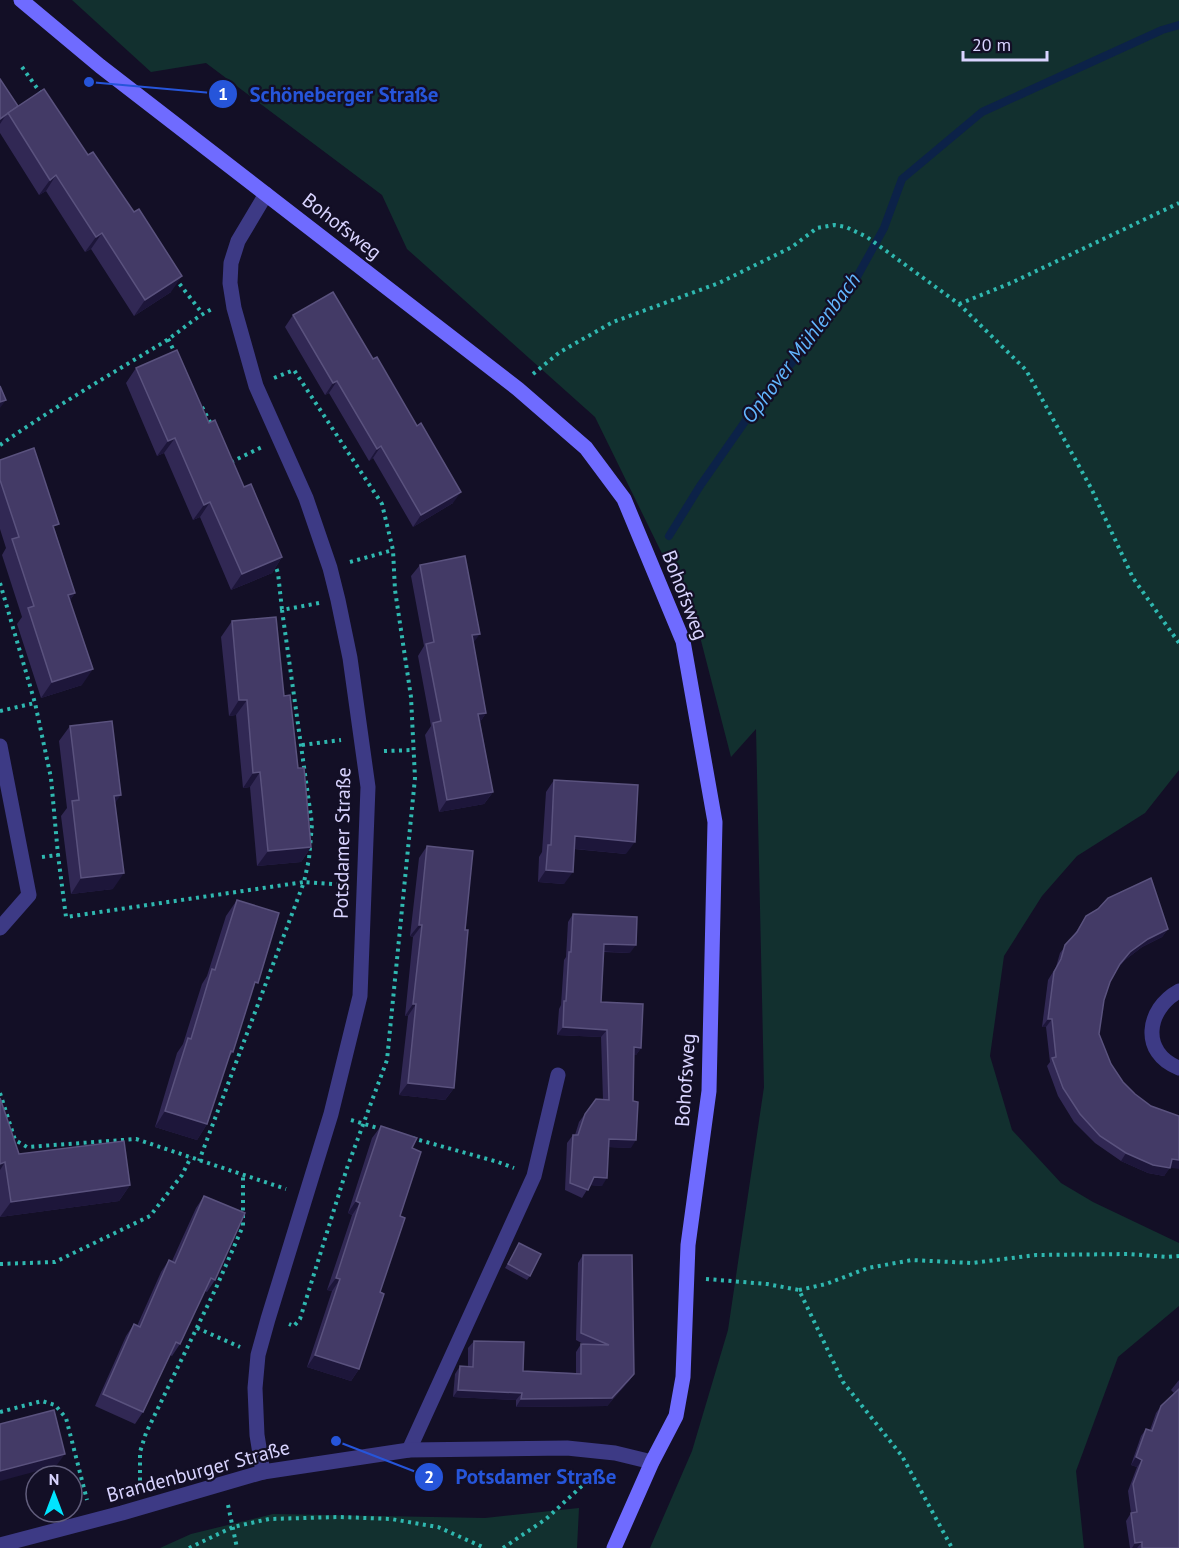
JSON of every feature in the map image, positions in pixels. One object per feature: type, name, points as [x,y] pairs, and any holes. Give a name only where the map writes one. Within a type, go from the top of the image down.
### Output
[{"type":"street","name":"Bohofsweg","points":[[21,0],[100,66],[518,389],[586,448],[624,499],[684,641],[715,822],[709,1091],[688,1245],[684,1377],[676,1416],[652,1462],[614,1548]]},
{"type":"street","name":"Potsdamer Straße","points":[[263,1472],[257,1434],[255,1388],[258,1355],[267,1319],[331,1114],[360,996],[363,886],[368,831],[368,787],[363,745],[350,658],[330,568],[306,498],[256,386],[234,308],[230,284],[231,263],[238,241],[266,194]]},
{"type":"street","points":[[0,746],[30,895],[0,928]]},
{"type":"street","points":[[1179,991],[1168,997],[1159,1007],[1153,1019],[1152,1032],[1155,1045],[1162,1057],[1179,1068]]},
{"type":"street","points":[[409,1450],[534,1176],[558,1075]]},
{"type":"street","name":"Brandenburger Straße","points":[[0,1545],[263,1472],[409,1450],[567,1448],[615,1453],[652,1462]]},
{"type":"path","points":[[22,67],[43,96]]},
{"type":"path","points":[[959,304],[1011,283],[1179,203]]},
{"type":"path","points":[[518,389],[560,352],[613,322],[719,283],[792,247],[817,228],[834,225],[846,227],[867,237],[959,304],[1026,370],[1091,488],[1132,578],[1179,643]]},
{"type":"path","points":[[169,269],[202,313]]},
{"type":"path","points":[[0,445],[168,339],[202,313],[216,307],[234,308]]},
{"type":"path","points":[[168,339],[178,360]]},
{"type":"path","points":[[199,401],[214,432]]},
{"type":"path","points":[[230,463],[280,439]]},
{"type":"path","points":[[225,452],[235,472]]},
{"type":"path","points":[[330,568],[393,549]]},
{"type":"path","points":[[199,1161],[304,882],[309,859],[312,824],[278,573],[271,553]]},
{"type":"path","points":[[0,583],[35,702],[51,778],[66,917],[304,882],[363,886]]},
{"type":"path","points":[[282,610],[338,600]]},
{"type":"path","points":[[0,711],[35,702]]},
{"type":"path","points":[[302,745],[363,745],[414,750]]},
{"type":"path","points":[[22,859],[58,855]]},
{"type":"path","points":[[0,1093],[15,1140],[27,1147],[136,1139],[275,1185]]},
{"type":"path","points":[[331,1114],[387,1131]]},
{"type":"path","points":[[409,1137],[498,1162],[534,1176]]},
{"type":"path","points":[[0,1264],[55,1262],[150,1216],[183,1176],[191,1157]]},
{"type":"path","points":[[139,1508],[140,1452],[146,1433],[243,1226],[243,1175]]},
{"type":"path","points":[[686,1277],[767,1284],[799,1290],[826,1284],[868,1269],[912,1260],[972,1263],[1036,1256],[1129,1254],[1179,1256]]},
{"type":"path","points":[[799,1290],[843,1382],[902,1456],[952,1548]]},
{"type":"path","points":[[196,1329],[258,1355]]},
{"type":"path","points":[[0,1412],[42,1401],[55,1405],[66,1418],[92,1521]]},
{"type":"path","points":[[503,1548],[546,1519],[586,1484],[615,1453]]},
{"type":"path","points":[[224,1482],[237,1548]]},
{"type":"path","points":[[189,1548],[233,1527],[269,1519],[340,1517],[391,1519],[438,1527],[484,1548]]},
{"type":"green space","points":[[72,0],[1179,0],[1179,770],[1145,813],[1077,856],[1042,896],[1004,956],[990,1056],[1012,1130],[1061,1183],[1093,1202],[1179,1243],[1179,1306],[1118,1357],[1076,1471],[1084,1548],[650,1548],[692,1451],[728,1330],[764,1087],[756,729],[731,757],[697,625],[595,417],[407,249],[382,195],[206,63],[151,72]]},
{"type":"green space","points":[[579,1508],[577,1548],[160,1548],[191,1534],[273,1514],[485,1518]]},
{"type":"building","points":[[0,79],[18,106],[0,119]]},
{"type":"building","points":[[44,89],[88,155],[93,152],[134,212],[139,209],[182,276],[145,300],[102,233],[96,237],[56,175],[50,180],[8,113]]},
{"type":"building","points":[[333,292],[373,359],[377,357],[417,426],[421,423],[461,492],[421,515],[381,446],[377,449],[337,381],[333,383],[293,315]]},
{"type":"building","points":[[177,350],[209,423],[215,420],[244,487],[251,484],[282,557],[242,574],[210,502],[204,505],[175,438],[168,441],[136,368]]},
{"type":"building","points":[[0,386],[6,400],[0,402]]},
{"type":"building","points":[[34,448],[59,524],[53,526],[75,593],[68,595],[93,669],[52,682],[28,608],[34,606],[12,539],[19,537],[0,480],[0,460]]},
{"type":"building","points":[[465,556],[480,634],[472,635],[486,713],[478,714],[493,792],[447,800],[433,723],[441,721],[426,644],[434,642],[420,565]]},
{"type":"building","points":[[276,617],[284,696],[290,695],[298,768],[304,768],[311,847],[268,851],[260,772],[253,773],[247,700],[239,700],[232,621]]},
{"type":"building","points":[[112,721],[121,795],[114,796],[124,873],[81,878],[72,801],[79,800],[70,726]]},
{"type":"building","points":[[554,780],[638,785],[635,842],[575,836],[573,872],[546,870],[548,845],[551,845]]},
{"type":"building","points":[[427,846],[473,851],[454,1088],[408,1083]]},
{"type":"building","points":[[1151,878],[1168,929],[1148,939],[1130,952],[1120,964],[1110,982],[1104,1000],[1099,1034],[1111,1064],[1123,1082],[1151,1106],[1179,1116],[1179,1160],[1172,1159],[1170,1168],[1153,1165],[1126,1153],[1100,1136],[1080,1114],[1063,1088],[1052,1058],[1056,1057],[1052,1019],[1048,1019],[1054,972],[1065,945],[1077,932],[1086,916],[1098,909],[1108,898]]},
{"type":"building","points":[[237,900],[279,913],[258,983],[255,982],[207,1124],[165,1111],[188,1038],[191,1039],[212,969],[215,970]]},
{"type":"building","points":[[573,914],[637,917],[636,945],[604,944],[601,1002],[643,1004],[641,1048],[634,1047],[633,1101],[638,1102],[636,1140],[609,1139],[607,1178],[594,1177],[588,1190],[570,1183],[573,1135],[578,1135],[585,1114],[596,1099],[609,1100],[607,1030],[563,1027]]},
{"type":"building","points":[[0,1098],[19,1154],[124,1141],[130,1185],[11,1202],[5,1162],[0,1164]]},
{"type":"building","points":[[381,1126],[417,1138],[412,1148],[421,1152],[400,1216],[405,1218],[380,1292],[384,1294],[359,1369],[315,1355],[340,1279],[336,1278],[360,1203],[356,1201]]},
{"type":"building","points":[[204,1196],[245,1213],[215,1280],[211,1278],[180,1344],[176,1342],[143,1412],[103,1394],[134,1324],[140,1327],[169,1260],[175,1263]]},
{"type":"building","points":[[519,1243],[541,1254],[530,1276],[508,1264]]},
{"type":"building","points":[[583,1255],[632,1255],[634,1374],[612,1398],[521,1399],[522,1393],[458,1390],[460,1366],[473,1367],[474,1341],[524,1342],[523,1371],[581,1374],[581,1344],[609,1345],[581,1333]]},
{"type":"building","points":[[1179,1389],[1179,1548],[1142,1548],[1142,1542],[1135,1543],[1131,1513],[1137,1512],[1133,1484],[1142,1460],[1136,1457],[1146,1429],[1152,1431],[1161,1406]]},
{"type":"building","points":[[54,1410],[65,1454],[0,1471],[0,1424]]},
{"type":"waterway","name":"Ophover Mühlenbach","points":[[669,536],[700,486],[751,413],[847,295],[884,228],[902,179],[982,112],[1162,30],[1179,25]]},
{"type":"place","name":"Schöneberger Straße","points":[[89,82]]},
{"type":"place","name":"Potsdamer Straße","points":[[336,1441]]}]
